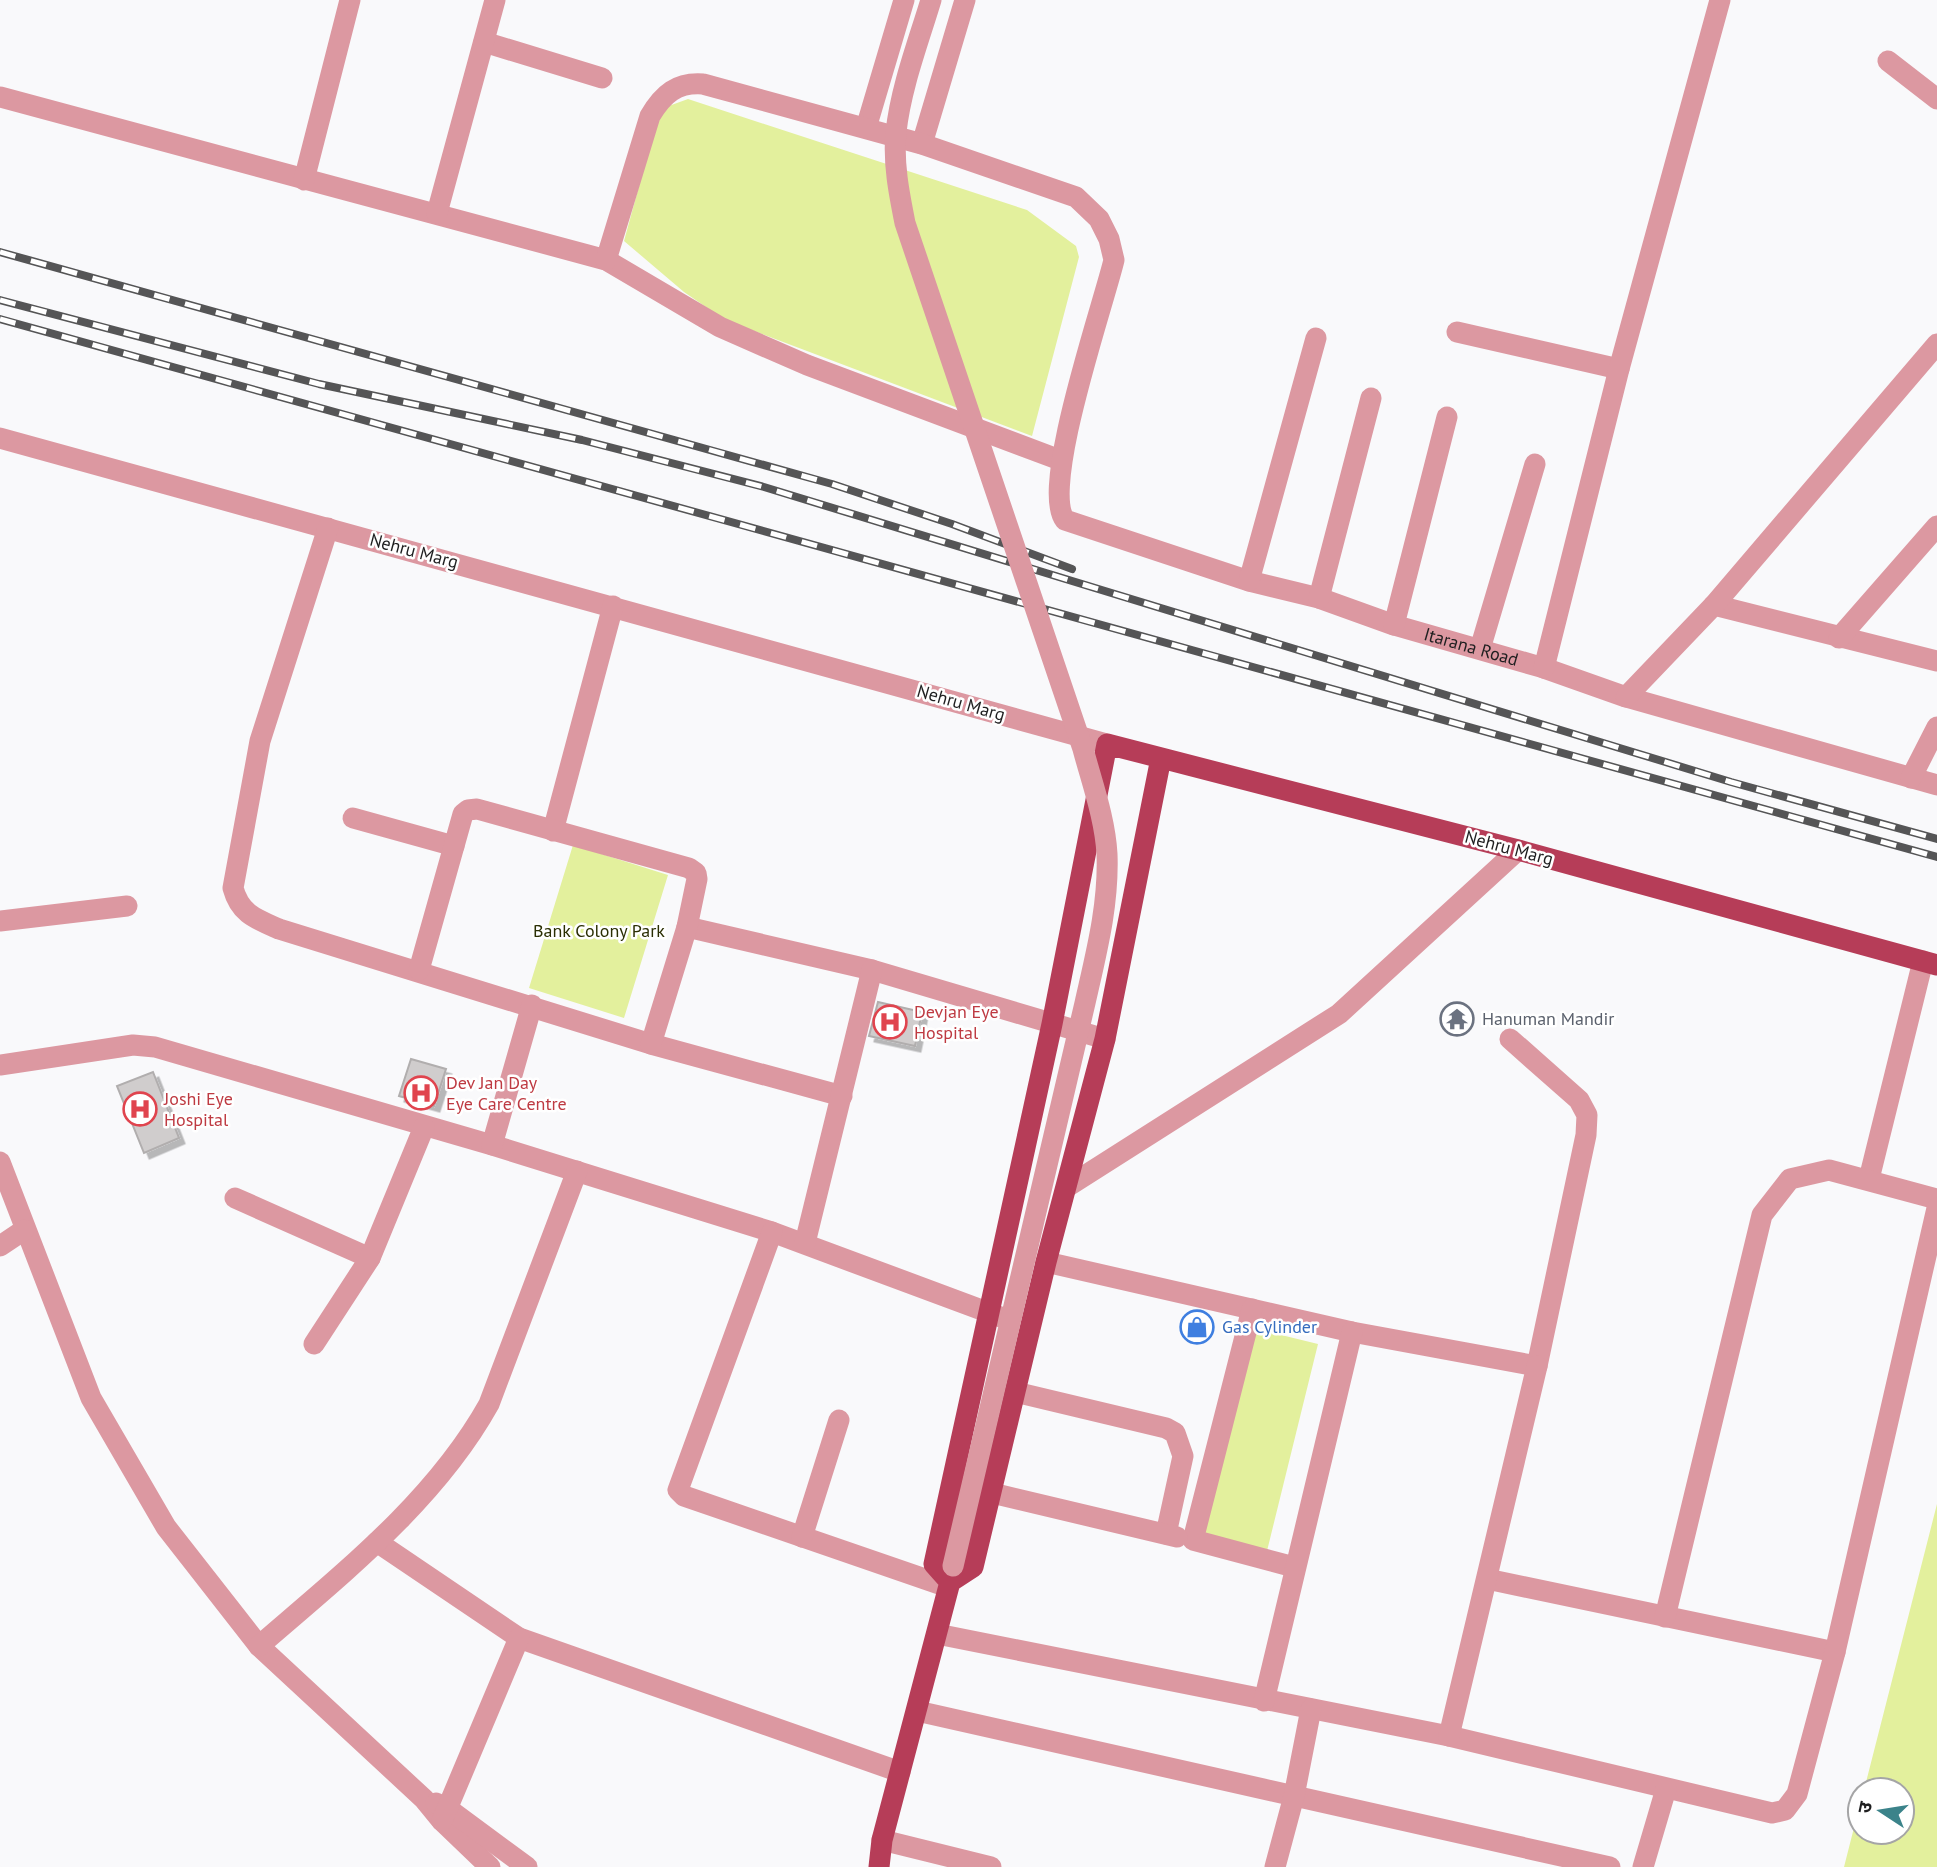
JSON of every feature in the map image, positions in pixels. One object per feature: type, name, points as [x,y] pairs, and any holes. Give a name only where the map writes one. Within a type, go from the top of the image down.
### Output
[{"type":"main road","points":[[951,1578],[934,1564],[1052,1024],[1107,744]]},
{"type":"main road","name":"Nehru Marg","points":[[1107,744],[1518,850],[1933,963]]},
{"type":"main road","points":[[878,1858],[951,1578],[973,1567],[1046,1262],[1105,1038],[1161,758]]},
{"type":"street","points":[[304,180],[350,0]]},
{"type":"street","points":[[438,213],[495,0]]},
{"type":"street","points":[[866,128],[904,0]]},
{"type":"street","points":[[772,1232],[678,1490],[684,1496],[802,1537],[951,1578],[1085,1003],[1102,923],[1107,852],[1102,819],[1083,749],[905,223],[897,180],[896,132],[905,85],[931,0]]},
{"type":"street","points":[[922,144],[965,0]]},
{"type":"street","points":[[1544,668],[1619,369],[1720,0]]},
{"type":"street","points":[[484,42],[602,78]]},
{"type":"street","points":[[1888,61],[1937,99]]},
{"type":"street","name":"Itarana Road","points":[[606,260],[650,116],[662,97],[687,83],[703,84],[922,144],[1076,197],[1099,219],[1109,239],[1114,260],[1060,460],[1058,505],[1065,520],[1249,581],[1319,598],[1394,625],[1544,668],[1626,697],[1937,785]]},
{"type":"street","points":[[0,97],[606,260],[720,327],[807,365],[1060,460]]},
{"type":"street","points":[[1457,332],[1619,369]]},
{"type":"street","points":[[1249,581],[1316,338]]},
{"type":"street","points":[[1626,697],[1714,605],[1930,367],[1937,344]]},
{"type":"street","points":[[1319,598],[1371,398]]},
{"type":"street","points":[[1394,625],[1447,418]]},
{"type":"street","name":"Nehru Marg","points":[[0,438],[1107,744]]},
{"type":"street","points":[[1480,649],[1535,464]]},
{"type":"street","points":[[1839,638],[1937,526]]},
{"type":"street","points":[[327,528],[260,741],[233,888],[240,908],[250,917],[279,929],[419,970],[651,1044],[842,1096]]},
{"type":"street","points":[[1714,605],[1937,661]]},
{"type":"street","points":[[553,831],[613,606]]},
{"type":"street","points":[[1911,778],[1937,727]]},
{"type":"street","points":[[419,970],[463,814],[468,810],[477,809],[689,868],[696,873],[687,927],[651,1044]]},
{"type":"street","points":[[353,818],[454,846]]},
{"type":"street","points":[[1067,1187],[1339,1014],[1518,850]]},
{"type":"street","points":[[0,921],[127,906]]},
{"type":"street","points":[[687,927],[872,970],[1105,1038]]},
{"type":"street","points":[[1868,1179],[1933,963]]},
{"type":"street","points":[[805,1243],[872,970]]},
{"type":"street","points":[[492,1145],[532,1005]]},
{"type":"street","points":[[1449,1736],[1537,1366],[1586,1135],[1587,1115],[1579,1100],[1510,1039]]},
{"type":"street","points":[[0,1065],[133,1045],[155,1047],[492,1145],[772,1232],[1031,1328]]},
{"type":"street","points":[[314,1344],[370,1258],[424,1127]]},
{"type":"street","points":[[0,1162],[91,1398],[166,1527],[259,1646],[444,1815],[491,1867]]},
{"type":"street","points":[[1665,1616],[1762,1215],[1790,1179],[1804,1173],[1829,1170],[1937,1199]]},
{"type":"street","points":[[259,1646],[377,1542],[474,1430],[489,1404],[577,1171]]},
{"type":"street","points":[[235,1198],[370,1258]]},
{"type":"street","points":[[937,1634],[1449,1736],[1772,1813],[1785,1810],[1797,1794],[1835,1652],[1937,1208]]},
{"type":"street","points":[[0,1246],[24,1230]]},
{"type":"street","points":[[1046,1262],[1352,1332],[1537,1366]]},
{"type":"street","points":[[1193,1540],[1252,1309]]},
{"type":"street","points":[[1264,1701],[1352,1332]]},
{"type":"street","points":[[1015,1392],[1166,1428],[1175,1433],[1183,1457],[1166,1534]]},
{"type":"street","points":[[802,1537],[839,1420]]},
{"type":"street","points":[[992,1493],[1193,1540],[1294,1567]]},
{"type":"street","points":[[377,1542],[519,1638],[900,1772]]},
{"type":"street","points":[[1487,1579],[1835,1652]]},
{"type":"street","points":[[444,1815],[519,1638]]},
{"type":"street","points":[[1275,1867],[1294,1796],[1311,1709]]},
{"type":"street","points":[[917,1710],[1610,1867]]},
{"type":"street","points":[[1643,1867],[1665,1789]]},
{"type":"street","points":[[444,1815],[527,1867]]},
{"type":"street","points":[[878,1858],[991,1867]]},
{"type":"green space","points":[[688,99],[1027,210],[1076,246],[1079,257],[1032,436],[725,320],[684,292],[624,241],[656,124],[666,107]]},
{"type":"green space","name":"Bank Colony Park","points":[[573,845],[668,875],[624,1018],[529,988]]},
{"type":"green space","points":[[1248,1327],[1318,1344],[1266,1555],[1196,1538]]},
{"type":"green space","points":[[1937,1504],[1937,1867],[1844,1867],[1849,1846],[1916,1846],[1916,1776],[1868,1776]]},
{"type":"building","points":[[878,1002],[922,1012],[915,1046],[869,1036]]},
{"type":"building","points":[[411,1059],[446,1069],[434,1106],[399,1096]]},
{"type":"building","points":[[153,1072],[179,1138],[144,1153],[117,1086]]},
{"type":"railway","points":[[0,252],[832,484],[952,524],[1072,569]]},
{"type":"railway","points":[[0,300],[319,384],[582,440],[764,487],[1731,782],[1937,839]]},
{"type":"railway","points":[[0,319],[1937,857]]},
{"type":"place","name":"Hanuman Mandir","points":[[1457,1019]]},
{"type":"place","name":"Devjan Eye Hospital","points":[[890,1022]]},
{"type":"place","name":"Dev Jan Day Eye Care Centre","points":[[421,1093]]},
{"type":"place","name":"Joshi Eye Hospital","points":[[140,1109]]},
{"type":"place","name":"Gas Cylinder","points":[[1197,1327]]}]
